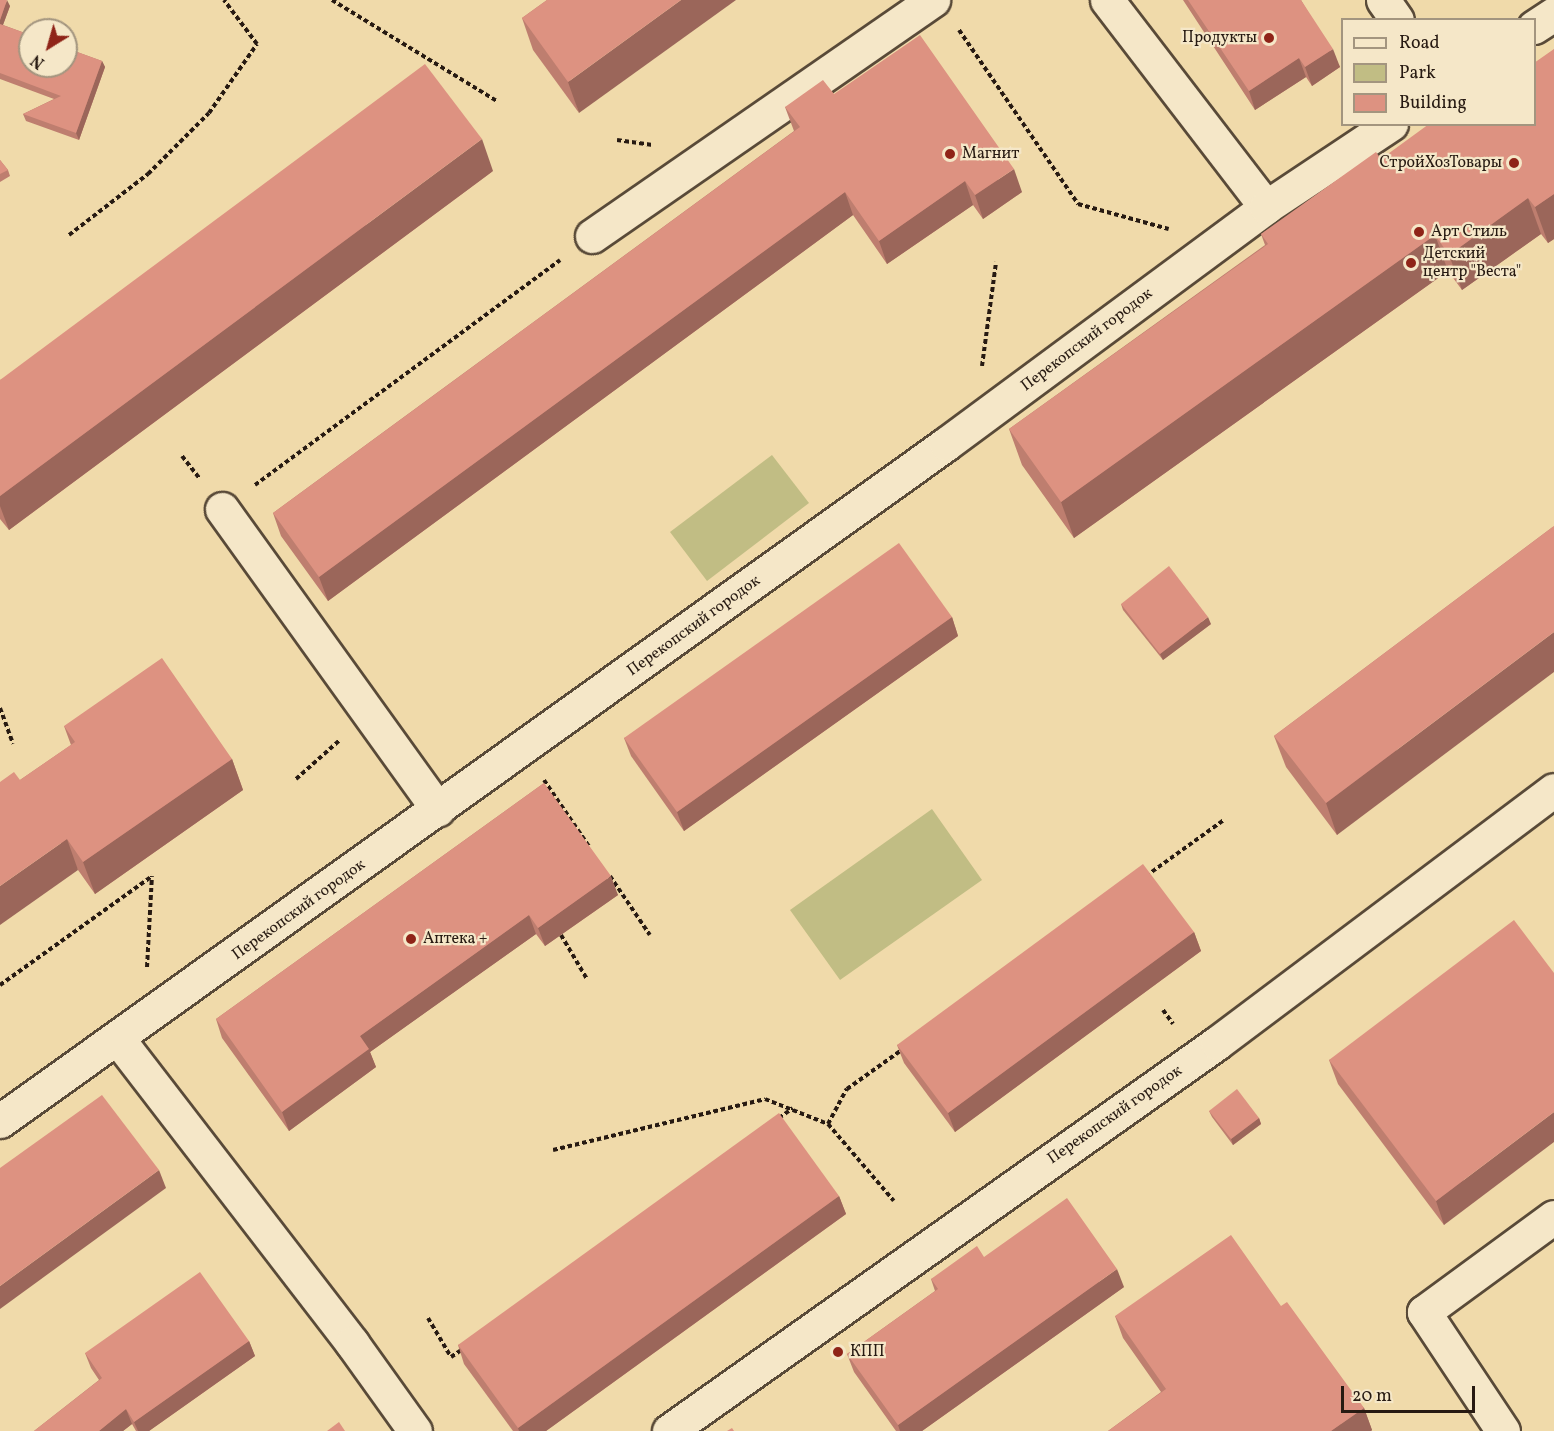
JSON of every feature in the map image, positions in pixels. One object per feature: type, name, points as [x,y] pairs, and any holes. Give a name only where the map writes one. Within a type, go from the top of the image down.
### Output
[{"type":"street","points":[[1107,0],[1266,207]]},
{"type":"street","points":[[1383,0],[1396,18]]},
{"type":"street","points":[[592,236],[942,10]]},
{"type":"street","points":[[1536,26],[1554,14]]},
{"type":"street","name":"Перекопский городок","points":[[0,1121],[523,749],[974,423],[1266,207],[1387,126]]},
{"type":"street","points":[[222,509],[371,713],[438,810]]},
{"type":"street","name":"Перекопский городок","points":[[669,1431],[1217,1043],[1554,790]]},
{"type":"street","points":[[131,1030],[415,1431]]},
{"type":"street","points":[[1503,1431],[1424,1312],[1554,1217]]},
{"type":"path","points":[[69,235],[148,174],[209,113],[257,44],[224,0]]},
{"type":"path","points":[[332,0],[497,101]]},
{"type":"path","points":[[942,10],[1078,204],[1218,243]]},
{"type":"path","points":[[222,509],[592,236]]},
{"type":"path","points":[[974,423],[996,262]]},
{"type":"path","points":[[182,456],[196,474]]},
{"type":"path","points":[[0,708],[13,744]]},
{"type":"path","points":[[296,779],[371,713]]},
{"type":"path","points":[[523,749],[597,857]]},
{"type":"path","points":[[1137,882],[1224,820]]},
{"type":"path","points":[[603,867],[650,935]]},
{"type":"path","points":[[0,985],[152,876],[131,1030]]},
{"type":"path","points":[[561,935],[587,979]]},
{"type":"path","points":[[828,1124],[847,1089],[904,1048]]},
{"type":"path","points":[[553,1150],[765,1099],[793,1108],[828,1124],[894,1201]]},
{"type":"path","points":[[774,1122],[793,1108]]},
{"type":"path","points":[[428,1318],[451,1357],[470,1343]]},
{"type":"green space","points":[[772,455],[809,503],[707,581],[670,532]]},
{"type":"green space","points":[[932,809],[982,880],[840,980],[790,910]]},
{"type":"building","points":[[0,0],[7,0],[0,20]]},
{"type":"building","points":[[547,0],[681,0],[568,82],[522,18]]},
{"type":"building","points":[[1188,0],[1301,0],[1333,49],[1305,67],[1299,58],[1249,91]]},
{"type":"building","points":[[0,24],[18,31],[18,78],[78,78],[78,52],[102,61],[76,133],[23,114],[61,96],[0,73]]},
{"type":"building","points":[[920,35],[1014,169],[975,195],[965,181],[879,241],[845,192],[319,577],[273,513],[800,127],[785,107],[823,80],[834,94]]},
{"type":"building","points":[[1554,49],[1554,194],[1535,207],[1528,198],[1449,255],[1435,235],[1061,502],[1009,429],[1268,244],[1261,234],[1376,152],[1381,159],[1426,126],[1536,126],[1536,62]]},
{"type":"building","points":[[425,64],[482,139],[0,496],[0,380]]},
{"type":"building","points":[[0,160],[8,170],[0,174]]},
{"type":"building","points":[[1554,526],[1554,632],[1326,803],[1274,736]]},
{"type":"building","points":[[899,543],[952,617],[677,812],[624,738]]},
{"type":"building","points":[[1169,566],[1208,617],[1160,654],[1121,604]]},
{"type":"building","points":[[162,658],[232,759],[83,862],[67,839],[0,886],[0,782],[14,772],[20,780],[75,742],[64,726]]},
{"type":"building","points":[[544,783],[611,876],[538,928],[529,915],[360,1036],[369,1049],[282,1112],[216,1019]]},
{"type":"building","points":[[1143,864],[1194,932],[948,1113],[897,1045]]},
{"type":"building","points":[[1514,920],[1554,973],[1554,1112],[1436,1201],[1329,1060]]},
{"type":"building","points":[[1237,1089],[1259,1118],[1231,1139],[1209,1111]]},
{"type":"building","points":[[102,1095],[159,1170],[0,1286],[0,1168]]},
{"type":"building","points":[[779,1113],[839,1196],[518,1428],[458,1345]]},
{"type":"building","points":[[1067,1198],[1117,1269],[898,1425],[847,1354],[938,1289],[931,1279],[977,1246],[984,1257]]},
{"type":"building","points":[[1231,1235],[1281,1306],[1287,1302],[1364,1408],[1331,1431],[1108,1431],[1166,1389],[1115,1316]]},
{"type":"building","points":[[200,1272],[249,1341],[134,1422],[126,1409],[99,1431],[34,1431],[102,1378],[85,1353]]},
{"type":"building","points":[[339,1422],[345,1431],[327,1431]]},
{"type":"place","name":"Продукты","points":[[1269,38]]},
{"type":"place","name":"Магнит","points":[[950,154]]},
{"type":"place","name":"СтройХозТовары","points":[[1514,163]]},
{"type":"place","name":"Арт Стиль","points":[[1419,232]]},
{"type":"place","name":"Детский центр \"Веста\"","points":[[1411,263]]},
{"type":"place","name":"Аптека +","points":[[411,939]]},
{"type":"place","name":"КПП","points":[[838,1352]]}]
